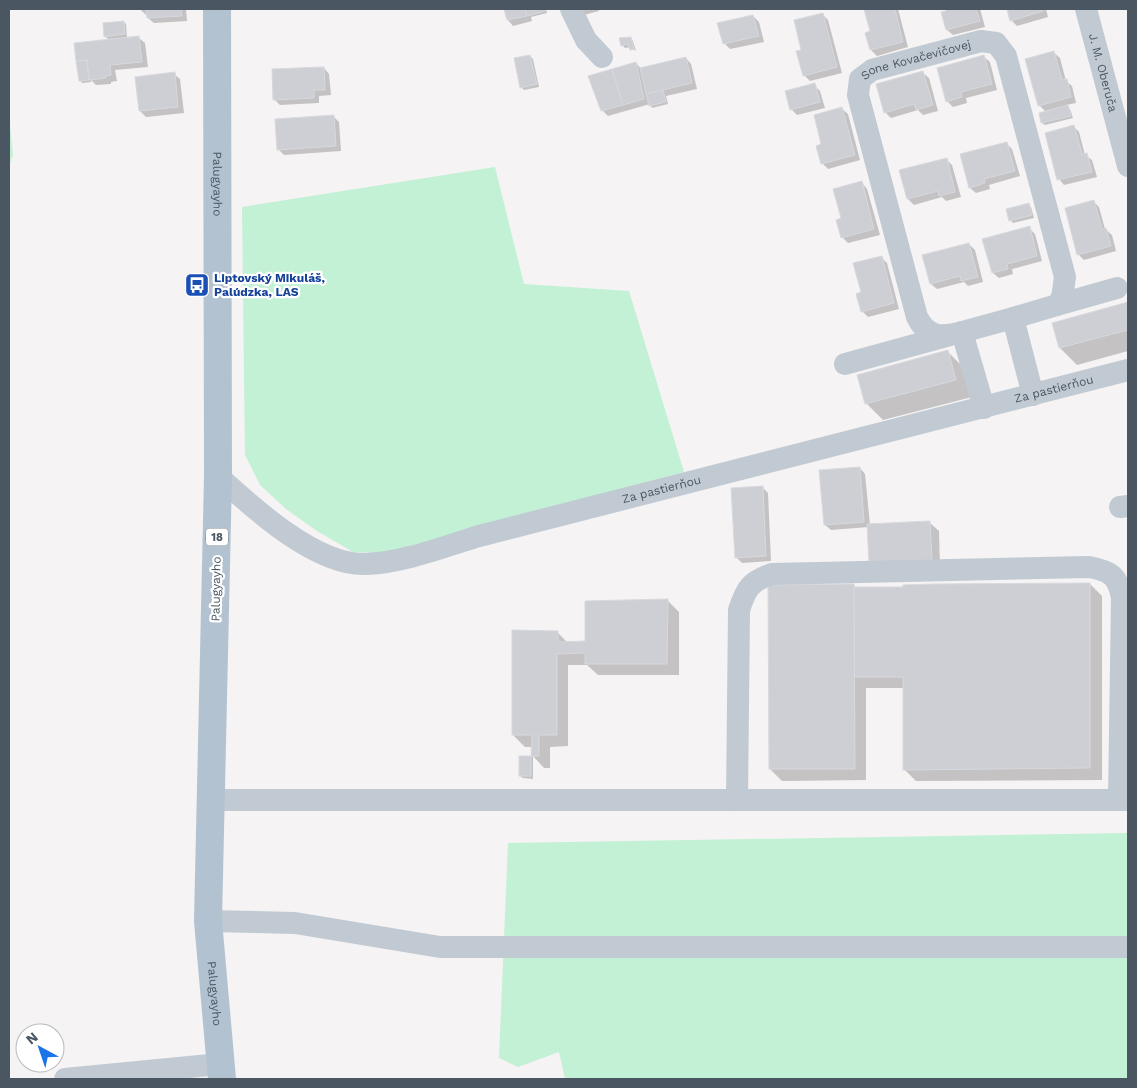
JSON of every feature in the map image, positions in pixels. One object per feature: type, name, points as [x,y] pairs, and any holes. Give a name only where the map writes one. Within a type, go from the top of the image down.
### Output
[{"type":"main road","name":"Palugyayho","points":[[216,9],[218,476],[208,920],[221,1072]]},
{"type":"street","points":[[571,9],[586,40],[602,57]]},
{"type":"street","name":"J. M. Oberuča","points":[[1086,9],[1128,166]]},
{"type":"street","name":"Sone Kovačevičovej","points":[[955,334],[930,334],[920,325],[917,317],[858,95],[860,79],[872,70],[981,41],[996,43],[1006,56],[1065,278],[1062,298],[1057,305]]},
{"type":"street","points":[[845,364],[1117,288]]},
{"type":"street","points":[[1012,318],[1033,395]]},
{"type":"street","points":[[955,334],[984,408]]},
{"type":"street","name":"Za pastierňou","points":[[218,476],[259,514],[294,538],[345,562],[366,564],[414,555],[479,536],[1128,370]]},
{"type":"street","points":[[210,800],[737,800],[1124,800],[1122,598],[1120,586],[1114,576],[1102,569],[1090,567],[772,574],[760,578],[749,586],[743,596],[739,610],[737,800]]},
{"type":"street","points":[[208,920],[295,923],[440,947],[1128,947]]},
{"type":"street","points":[[65,1079],[221,1072]]},
{"type":"green space","points":[[9,114],[13,155],[9,167]]},
{"type":"green space","points":[[495,167],[524,284],[629,291],[684,472],[393,551],[353,552],[317,531],[286,509],[260,485],[245,455],[242,207]]},
{"type":"green space","points":[[1128,833],[1128,1079],[565,1079],[559,1052],[518,1067],[499,1058],[508,843]]},
{"type":"building","points":[[146,9],[181,9],[182,16],[147,18]]},
{"type":"building","points":[[504,9],[525,9],[527,16],[507,20]]},
{"type":"building","points":[[525,9],[544,9],[545,11],[527,16]]},
{"type":"building","points":[[864,9],[895,9],[903,42],[870,50],[865,33],[870,31]]},
{"type":"building","points":[[946,9],[976,9],[980,21],[946,30],[941,12],[946,11]]},
{"type":"building","points":[[1007,9],[1043,9],[1043,11],[1010,21]]},
{"type":"building","points":[[823,13],[837,67],[803,76],[796,51],[801,50],[794,20]]},
{"type":"building","points":[[753,15],[759,36],[723,44],[717,23]]},
{"type":"building","points":[[124,21],[125,34],[104,37],[103,23]]},
{"type":"building","points":[[139,36],[142,62],[110,65],[111,75],[106,76],[106,78],[89,80],[87,60],[76,61],[74,43]]},
{"type":"building","points":[[631,37],[634,49],[630,50],[628,44],[621,46],[619,38]]},
{"type":"building","points":[[1054,51],[1062,80],[1067,79],[1071,97],[1038,106],[1025,59]]},
{"type":"building","points":[[530,55],[537,84],[520,88],[514,58]]},
{"type":"building","points":[[984,55],[992,84],[961,92],[962,97],[946,102],[937,68]]},
{"type":"building","points":[[686,57],[692,83],[646,94],[640,68]]},
{"type":"building","points":[[87,60],[89,80],[79,81],[76,61]]},
{"type":"building","points":[[636,62],[644,99],[623,105],[612,69]]},
{"type":"building","points":[[324,67],[325,90],[314,90],[314,98],[273,100],[272,69]]},
{"type":"building","points":[[612,69],[623,105],[601,111],[588,76]]},
{"type":"building","points":[[923,71],[933,105],[916,110],[914,104],[884,113],[876,84]]},
{"type":"building","points":[[175,72],[178,107],[139,111],[135,77]]},
{"type":"building","points":[[815,83],[820,102],[790,110],[785,91]]},
{"type":"building","points":[[663,90],[666,102],[649,106],[646,94]]},
{"type":"building","points":[[1068,105],[1071,116],[1041,123],[1039,113]]},
{"type":"building","points":[[842,107],[855,155],[821,164],[816,146],[821,144],[814,115]]},
{"type":"building","points":[[334,115],[336,146],[277,150],[275,119]]},
{"type":"building","points":[[1074,125],[1082,154],[1087,153],[1092,172],[1057,180],[1045,133]]},
{"type":"building","points":[[1007,142],[1015,171],[984,179],[985,183],[969,188],[960,154]]},
{"type":"building","points":[[947,158],[955,192],[939,196],[938,191],[907,199],[899,170]]},
{"type":"building","points":[[862,181],[874,229],[841,238],[836,220],[841,218],[833,189]]},
{"type":"building","points":[[1094,200],[1102,229],[1106,228],[1111,246],[1077,255],[1065,208]]},
{"type":"building","points":[[1029,203],[1032,215],[1009,221],[1006,209]]},
{"type":"building","points":[[1030,226],[1037,256],[1007,264],[1008,269],[992,273],[982,239]]},
{"type":"building","points":[[969,243],[978,277],[961,281],[960,276],[930,284],[922,255]]},
{"type":"building","points":[[882,256],[894,303],[861,312],[856,294],[861,292],[853,263]]},
{"type":"building","points":[[1128,302],[1128,330],[1059,348],[1052,323]]},
{"type":"building","points":[[948,350],[956,380],[865,404],[857,375]]},
{"type":"building","points":[[860,467],[864,522],[824,525],[819,470]]},
{"type":"building","points":[[763,486],[766,556],[735,558],[731,488]]},
{"type":"building","points":[[930,521],[932,560],[869,563],[867,524]]},
{"type":"building","points":[[1090,583],[1090,768],[903,770],[903,677],[854,677],[854,587],[903,587],[903,585],[935,584]]},
{"type":"building","points":[[854,584],[855,769],[769,769],[768,585]]},
{"type":"building","points":[[668,599],[667,664],[585,664],[585,653],[557,654],[557,735],[539,735],[539,756],[531,756],[532,735],[512,735],[512,630],[558,631],[558,642],[585,641],[585,601]]},
{"type":"building","points":[[519,756],[531,756],[531,776],[519,776]]},
{"type":"place","name":"Liptovský Mikuláš, Palúdzka, LAS","points":[[197,285]]}]
